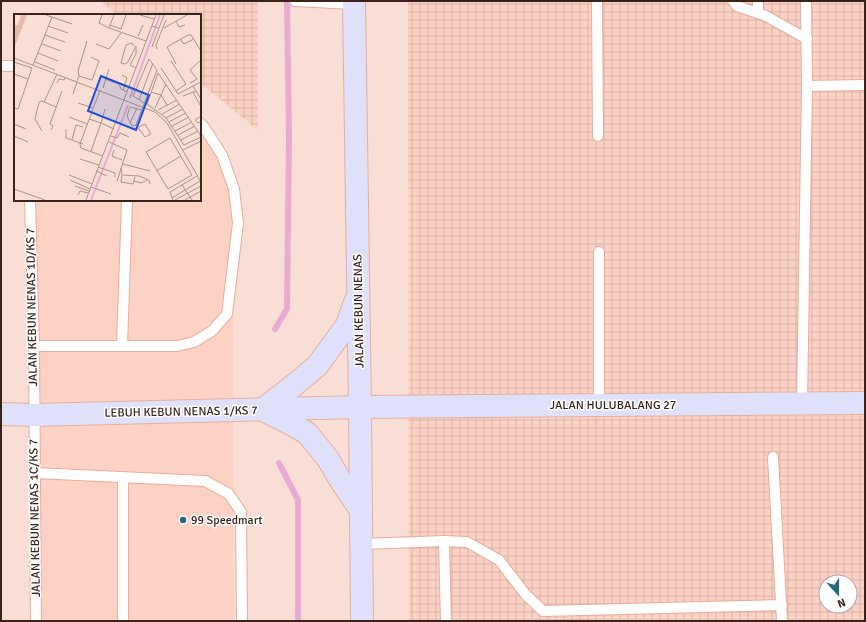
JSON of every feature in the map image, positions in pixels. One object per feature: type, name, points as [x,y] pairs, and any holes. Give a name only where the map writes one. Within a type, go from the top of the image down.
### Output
[{"type":"street","name":"JALAN KEBUN NENAS","points":[[354,2],[362,621]]},
{"type":"street","points":[[358,292],[347,325],[317,366],[293,386],[275,409],[294,425],[308,433],[328,459],[361,512]]},
{"type":"street","name":"JALAN HULUBALANG 27","points":[[360,407],[865,403]]},
{"type":"street","name":"LEBUH KEBUN NENAS 1/KS 7","points":[[1,414],[34,415],[360,407]]},
{"type":"lane","points":[[295,1],[354,2]]},
{"type":"lane","points":[[598,1],[598,136]]},
{"type":"lane","points":[[733,1],[737,6],[766,16],[807,39]]},
{"type":"lane","points":[[758,1],[758,13]]},
{"type":"lane","points":[[802,404],[807,86],[806,1]]},
{"type":"lane","points":[[1,66],[14,66]]},
{"type":"lane","points":[[807,86],[865,85]]},
{"type":"lane","points":[[34,346],[177,346],[194,342],[212,331],[227,314],[238,224],[234,189],[222,155],[204,126],[201,124]]},
{"type":"lane","name":"JALAN KEBUN NENAS 1D/KS 7","points":[[30,201],[34,346],[34,415]]},
{"type":"lane","points":[[122,346],[127,201]]},
{"type":"lane","points":[[599,252],[599,405]]},
{"type":"lane","name":"JALAN KEBUN NENAS 1C/KS 7","points":[[34,415],[36,621]]},
{"type":"lane","points":[[773,457],[782,621]]},
{"type":"lane","points":[[35,473],[204,482],[229,494],[241,512],[242,621]]},
{"type":"lane","points":[[123,477],[123,621]]},
{"type":"lane","points":[[362,544],[444,541],[467,542],[499,560],[526,596],[543,612],[782,604]]},
{"type":"lane","points":[[444,541],[446,621]]},
{"type":"shaded area","points":[[100,1],[258,1],[258,130],[201,84],[201,14],[116,14]]},
{"type":"shaded area","points":[[408,1],[865,1],[865,621],[409,621]]},
{"type":"shaded area","points":[[201,131],[220,160],[230,191],[234,220],[234,621],[39,621],[34,201],[201,201]]},
{"type":"waterway","points":[[275,329],[287,309],[289,136],[287,1]]},
{"type":"waterway","points":[[279,463],[298,500],[298,621]]},
{"type":"place","name":"99 Speedmart","points":[[183,520]]}]
